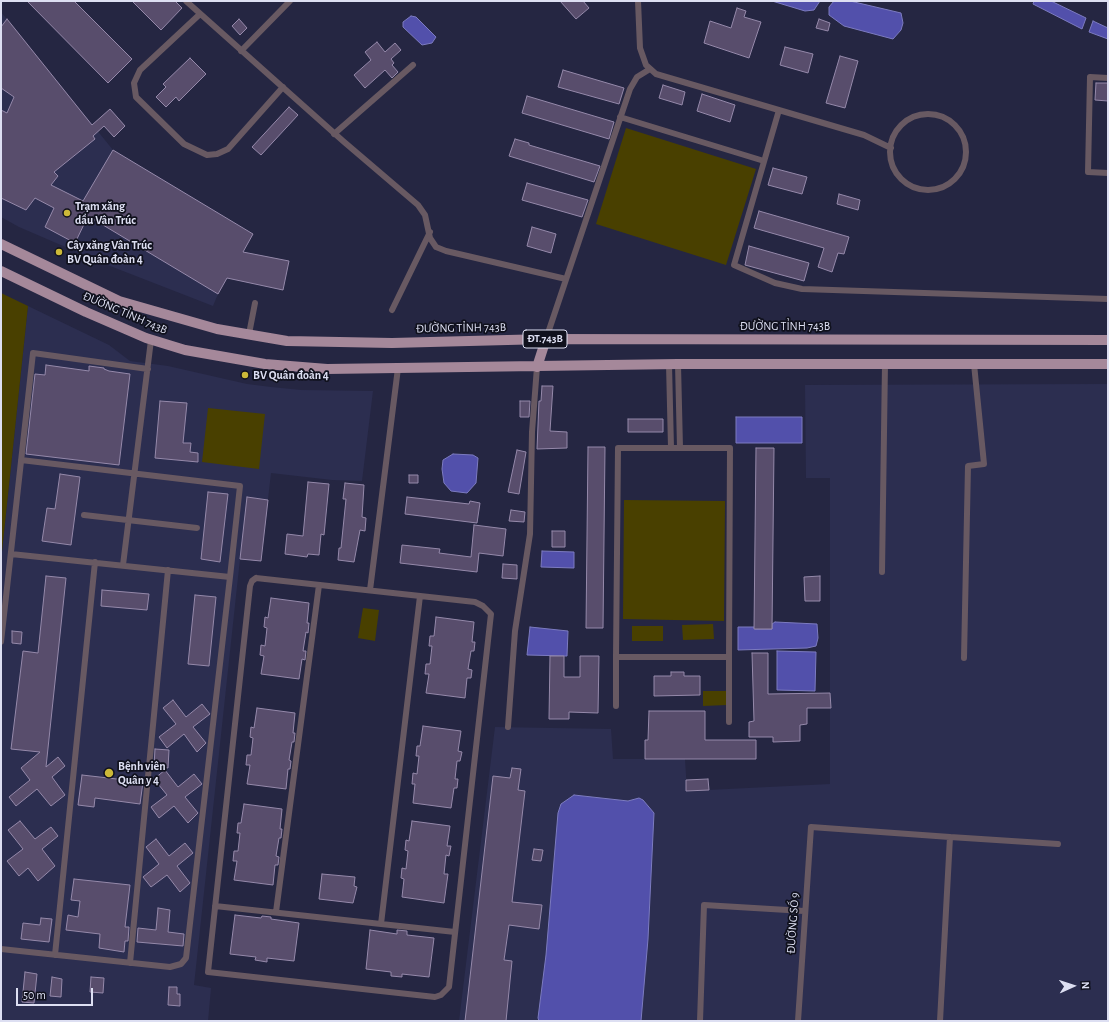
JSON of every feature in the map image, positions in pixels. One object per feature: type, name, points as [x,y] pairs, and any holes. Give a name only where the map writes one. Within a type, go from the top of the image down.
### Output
[{"type":"main road","name":"ĐƯỜNG TỈNH 743B","points":[[1,244],[119,301],[182,320],[287,341],[312,343],[546,339],[1108,340]]},
{"type":"main road","name":"ĐƯỜNG TỈNH 743B","points":[[1,271],[86,312],[151,340],[185,350],[265,364],[327,369],[674,364],[1108,364]]},
{"type":"main road","points":[[537,367],[546,339]]},
{"type":"lane","points":[[186,1],[334,134],[422,210],[428,221],[432,243],[441,249],[566,280]]},
{"type":"lane","points":[[241,50],[290,1]]},
{"type":"lane","points":[[638,1],[640,48],[646,65],[661,76],[864,135],[891,148]]},
{"type":"lane","points":[[200,14],[140,70],[134,83],[136,97],[184,144],[197,152],[207,155],[217,154],[228,149],[283,87]]},
{"type":"lane","points":[[334,134],[412,65]]},
{"type":"lane","points":[[546,339],[632,84],[641,73],[650,69]]},
{"type":"lane","points":[[1108,78],[1090,77],[1088,172],[1108,173]]},
{"type":"lane","points":[[779,110],[734,265],[761,278],[782,285],[802,289],[1108,300]]},
{"type":"lane","points":[[927,114],[942,117],[954,125],[963,138],[966,153],[962,168],[954,180],[941,188],[926,190],[911,186],[899,176],[892,163],[891,148],[892,140],[900,127],[912,118],[927,114]]},
{"type":"lane","points":[[620,117],[764,161]]},
{"type":"lane","points":[[392,310],[430,232]]},
{"type":"lane","points":[[249,334],[255,303]]},
{"type":"lane","points":[[123,566],[151,340]]},
{"type":"lane","points":[[1,642],[33,353],[148,369]]},
{"type":"lane","points":[[671,448],[674,364]]},
{"type":"lane","points":[[674,364],[680,448]]},
{"type":"lane","points":[[882,572],[885,364]]},
{"type":"lane","points":[[964,658],[968,466],[984,464],[974,364]]},
{"type":"lane","points":[[508,727],[515,631],[530,534],[532,432],[537,367]]},
{"type":"lane","points":[[370,590],[398,368]]},
{"type":"lane","points":[[616,706],[618,448],[730,448],[729,722]]},
{"type":"lane","points":[[1,949],[174,966],[184,961],[188,954],[240,486],[21,460]]},
{"type":"lane","points":[[84,515],[197,528]]},
{"type":"lane","points":[[11,554],[230,577]]},
{"type":"lane","points":[[55,955],[95,562]]},
{"type":"lane","points":[[130,962],[168,570]]},
{"type":"lane","points":[[258,578],[370,590],[474,602],[487,609],[491,618],[449,987],[444,993],[438,996],[208,972],[250,583],[258,578]]},
{"type":"lane","points":[[276,912],[319,585]]},
{"type":"lane","points":[[381,924],[420,596]]},
{"type":"lane","points":[[616,657],[729,657]]},
{"type":"lane","name":"ĐƯỜNG SỐ 9","points":[[798,1021],[804,911],[811,827],[950,837]]},
{"type":"lane","points":[[940,1021],[950,837],[1058,844]]},
{"type":"lane","points":[[700,1021],[704,905],[804,911]]},
{"type":"lane","points":[[215,906],[455,932]]},
{"type":"shaded area","points":[[772,1],[820,1],[814,10],[805,11]]},
{"type":"shaded area","points":[[834,1],[850,1],[901,13],[903,23],[901,30],[893,39],[844,26],[829,15],[829,7]]},
{"type":"shaded area","points":[[1034,1],[1051,1],[1086,18],[1082,29],[1033,4]]},
{"type":"shaded area","points":[[1,12],[113,150],[253,234],[218,294],[213,306],[105,264],[19,227],[1,217]]},
{"type":"shaded area","points":[[411,16],[416,17],[436,37],[432,43],[422,45],[403,27],[403,22]]},
{"type":"shaded area","points":[[1093,21],[1108,28],[1108,39],[1089,32]]},
{"type":"shaded area","points":[[626,128],[756,169],[726,265],[596,224]]},
{"type":"shaded area","points":[[1,293],[28,306],[1,561]]},
{"type":"shaded area","name":"Bệnh viên Quân y 4","points":[[28,306],[109,345],[130,361],[168,366],[247,384],[271,387],[301,390],[373,391],[362,481],[332,480],[271,473],[261,561],[240,559],[194,985],[211,988],[208,1021],[1,1021],[1,561]]},
{"type":"shaded area","points":[[1108,384],[1108,1021],[459,1021],[495,727],[611,729],[613,759],[685,759],[687,791],[830,784],[830,478],[806,478],[805,385]]},
{"type":"shaded area","points":[[208,408],[265,414],[259,469],[202,462]]},
{"type":"shaded area","points":[[736,417],[802,417],[802,443],[736,443]]},
{"type":"shaded area","points":[[453,454],[473,455],[478,458],[476,483],[467,493],[451,491],[444,483],[442,469],[443,460]]},
{"type":"shaded area","points":[[624,500],[725,501],[724,621],[623,619]]},
{"type":"shaded area","points":[[542,551],[574,552],[574,568],[541,567]]},
{"type":"shaded area","points":[[363,608],[379,610],[375,641],[358,638]]},
{"type":"shaded area","points":[[775,622],[817,624],[818,638],[816,646],[807,648],[738,650],[738,627],[772,629],[772,624]]},
{"type":"shaded area","points":[[713,624],[714,639],[683,640],[682,625]]},
{"type":"shaded area","points":[[632,626],[663,626],[663,641],[632,641]]},
{"type":"shaded area","points":[[530,627],[568,631],[567,656],[527,655]]},
{"type":"shaded area","points":[[777,651],[816,652],[815,691],[777,690]]},
{"type":"shaded area","points":[[703,691],[727,691],[727,705],[703,706]]},
{"type":"shaded area","points":[[574,795],[628,801],[639,798],[643,800],[654,813],[648,939],[641,1021],[539,1021],[538,1018],[546,955],[558,813],[561,804]]},
{"type":"building","points":[[27,1],[74,1],[132,59],[108,83]]},
{"type":"building","points":[[132,1],[175,1],[182,8],[161,30]]},
{"type":"building","points":[[560,1],[583,1],[589,8],[576,19]]},
{"type":"building","points":[[737,8],[746,11],[744,17],[761,22],[749,58],[704,43],[710,21],[731,28]]},
{"type":"building","points":[[7,19],[92,125],[110,109],[125,126],[114,137],[104,126],[93,136],[95,139],[54,172],[58,176],[51,185],[83,201],[113,150],[253,234],[243,252],[289,261],[283,290],[227,278],[218,294],[88,216],[75,243],[45,227],[54,208],[35,198],[26,210],[1,198],[1,110],[7,113],[14,97],[1,88],[1,27]]},
{"type":"building","points":[[239,19],[247,28],[240,35],[232,26]]},
{"type":"building","points":[[819,19],[830,23],[828,31],[816,28]]},
{"type":"building","points":[[377,42],[385,52],[395,43],[401,50],[391,59],[394,63],[392,65],[398,72],[392,78],[385,70],[365,88],[354,75],[371,60],[365,52]]},
{"type":"building","points":[[785,47],[813,54],[808,73],[780,65]]},
{"type":"building","points":[[840,56],[858,61],[845,108],[826,103]]},
{"type":"building","points":[[190,58],[206,74],[179,101],[176,97],[166,107],[156,97],[166,87],[163,84]]},
{"type":"building","points":[[563,70],[624,88],[619,104],[558,87]]},
{"type":"building","points":[[1096,83],[1108,83],[1108,101],[1095,100]]},
{"type":"building","points":[[663,85],[685,92],[682,105],[659,98]]},
{"type":"building","points":[[702,94],[735,105],[730,122],[697,111]]},
{"type":"building","points":[[527,96],[614,122],[609,139],[522,113]]},
{"type":"building","points":[[289,107],[298,115],[261,155],[252,147]]},
{"type":"building","points":[[515,139],[529,143],[529,145],[600,166],[594,182],[509,156]]},
{"type":"building","points":[[773,168],[807,177],[802,194],[768,185]]},
{"type":"building","points":[[527,183],[588,200],[582,217],[522,200]]},
{"type":"building","points":[[839,194],[860,200],[858,210],[837,204]]},
{"type":"building","points":[[759,211],[849,237],[844,254],[838,253],[832,272],[818,267],[824,248],[754,228]]},
{"type":"building","points":[[532,227],[556,234],[551,253],[527,246]]},
{"type":"building","points":[[749,246],[809,263],[804,281],[745,265]]},
{"type":"building","points":[[46,365],[89,371],[89,366],[130,374],[119,465],[26,454],[35,374],[45,375]]},
{"type":"building","points":[[542,386],[553,386],[550,431],[567,432],[567,448],[537,449],[539,401],[541,401]]},
{"type":"building","points":[[160,401],[187,403],[183,443],[191,443],[190,452],[198,453],[198,462],[155,458]]},
{"type":"building","points":[[520,401],[530,401],[529,417],[520,417]]},
{"type":"building","points":[[628,419],[663,419],[663,432],[628,432]]},
{"type":"building","points":[[588,447],[605,447],[603,628],[586,628]]},
{"type":"building","points":[[756,448],[774,448],[772,629],[754,629]]},
{"type":"building","points":[[517,450],[526,452],[519,494],[508,492]]},
{"type":"building","points":[[60,474],[80,477],[71,545],[42,541],[47,508],[55,509]]},
{"type":"building","points":[[409,475],[418,475],[418,483],[409,483]]},
{"type":"building","points":[[308,482],[329,484],[324,535],[321,534],[319,555],[308,554],[307,557],[285,554],[287,534],[303,536]]},
{"type":"building","points":[[345,483],[364,485],[362,517],[366,518],[365,531],[360,530],[354,562],[338,560],[339,548],[341,548],[346,499],[343,499]]},
{"type":"building","points":[[208,492],[228,494],[220,562],[201,559]]},
{"type":"building","points":[[247,497],[268,500],[261,561],[240,559]]},
{"type":"building","points":[[407,497],[469,504],[470,501],[480,503],[477,523],[405,514]]},
{"type":"building","points":[[511,510],[525,512],[524,522],[509,521]]},
{"type":"building","points":[[474,525],[506,529],[503,556],[479,553],[477,572],[400,563],[402,545],[440,549],[439,553],[471,557]]},
{"type":"building","points":[[552,531],[565,531],[565,547],[552,547]]},
{"type":"building","points":[[503,564],[517,565],[517,579],[502,578]]},
{"type":"building","points":[[46,576],[66,578],[46,767],[58,757],[65,766],[52,777],[65,795],[51,806],[37,789],[16,806],[9,797],[30,780],[21,768],[40,752],[11,749],[23,651],[38,653]]},
{"type":"building","points":[[820,576],[820,601],[805,601],[804,577]]},
{"type":"building","points":[[102,590],[149,594],[147,610],[101,606]]},
{"type":"building","points":[[195,595],[216,597],[209,666],[188,664]]},
{"type":"building","points":[[271,598],[309,603],[307,623],[309,623],[308,633],[306,632],[303,651],[306,651],[305,660],[302,659],[299,679],[261,674],[264,656],[260,655],[261,645],[265,646],[267,628],[264,627],[265,617],[268,618]]},
{"type":"building","points":[[436,617],[474,622],[472,642],[475,642],[474,651],[471,651],[468,669],[472,670],[471,678],[467,678],[465,698],[426,693],[429,674],[425,674],[426,664],[430,664],[432,646],[429,646],[430,636],[434,636]]},
{"type":"building","points":[[12,631],[22,632],[21,644],[12,643]]},
{"type":"building","points":[[752,653],[768,653],[768,694],[830,693],[831,708],[807,708],[807,724],[800,725],[800,741],[773,742],[773,737],[749,737],[749,722],[754,721]]},
{"type":"building","points":[[550,656],[564,656],[564,677],[580,677],[580,656],[599,656],[598,713],[569,712],[569,719],[549,719]]},
{"type":"building","points":[[671,672],[684,672],[684,676],[700,676],[700,695],[654,696],[654,676],[671,676]]},
{"type":"building","points":[[173,700],[186,717],[202,704],[210,714],[193,727],[206,743],[197,752],[184,734],[167,748],[159,737],[176,724],[163,708]]},
{"type":"building","points":[[257,708],[295,713],[293,733],[295,733],[294,742],[292,742],[289,760],[291,761],[290,769],[288,769],[286,789],[247,784],[250,765],[246,765],[247,755],[251,755],[253,738],[250,737],[251,727],[254,728]]},
{"type":"building","points":[[649,711],[705,711],[705,740],[756,740],[756,759],[645,759],[645,740],[648,740]]},
{"type":"building","points":[[423,726],[461,731],[458,751],[462,752],[460,761],[457,761],[455,779],[458,779],[457,788],[454,788],[451,808],[413,803],[415,784],[412,784],[413,773],[417,774],[419,756],[416,756],[417,746],[420,746]]},
{"type":"building","points":[[155,749],[169,750],[168,768],[154,766]]},
{"type":"building","points":[[512,768],[521,769],[518,790],[525,791],[512,902],[542,905],[539,929],[509,925],[504,960],[512,961],[506,1021],[465,1021],[493,776],[510,778]]},
{"type":"building","points":[[165,770],[178,787],[194,774],[202,784],[185,797],[198,813],[188,823],[174,806],[159,818],[151,807],[167,795],[154,779]]},
{"type":"building","points":[[82,775],[143,782],[140,804],[95,798],[94,807],[78,805]]},
{"type":"building","points":[[708,779],[709,790],[686,791],[686,780]]},
{"type":"building","points":[[244,804],[282,809],[280,829],[282,829],[281,838],[279,838],[276,856],[279,857],[278,865],[275,865],[273,885],[234,880],[237,861],[233,861],[234,851],[238,851],[240,833],[237,833],[238,823],[241,823]]},
{"type":"building","points":[[20,821],[35,839],[51,827],[58,836],[42,849],[55,866],[38,881],[28,868],[19,876],[7,861],[23,849],[8,830]]},
{"type":"building","points":[[412,821],[450,826],[447,846],[451,846],[449,856],[446,855],[444,874],[448,874],[444,903],[402,897],[404,879],[401,878],[402,868],[406,869],[408,851],[405,850],[406,840],[409,841]]},
{"type":"building","points":[[156,839],[169,856],[185,843],[193,853],[177,866],[190,883],[180,892],[167,875],[151,887],[143,877],[159,864],[146,847]]},
{"type":"building","points":[[534,849],[543,850],[541,861],[532,860]]},
{"type":"building","points":[[322,874],[355,877],[354,886],[357,887],[353,903],[319,899]]},
{"type":"building","points":[[74,879],[130,885],[125,927],[129,927],[128,941],[125,941],[124,952],[99,948],[100,934],[66,930],[68,915],[78,917],[80,901],[71,900]]},
{"type":"building","points":[[158,908],[170,910],[168,932],[184,934],[183,946],[137,942],[138,928],[156,930]]},
{"type":"building","points":[[235,915],[261,918],[262,916],[271,917],[271,919],[299,923],[294,961],[267,958],[267,962],[255,960],[256,957],[230,954]]},
{"type":"building","points":[[41,918],[52,919],[49,942],[21,939],[23,923],[40,925]]},
{"type":"building","points":[[370,930],[397,934],[397,930],[407,931],[407,935],[434,938],[429,977],[402,974],[402,977],[391,976],[391,972],[366,969]]},
{"type":"building","points":[[25,972],[37,974],[34,1003],[22,1002]]},
{"type":"building","points":[[52,977],[62,979],[61,997],[50,996]]},
{"type":"building","points":[[91,977],[104,978],[103,993],[90,992]]},
{"type":"building","points":[[169,987],[177,987],[177,994],[180,994],[180,1006],[168,1005]]},
{"type":"place","name":"Trạm xăng dầu Vân Trúc","points":[[67,213]]},
{"type":"place","name":"Cây xăng Vân Trúc BV Quân đoàn 4","points":[[59,252]]},
{"type":"place","name":"BV Quân đoàn 4","points":[[245,375]]},
{"type":"place","name":"Bệnh viên Quân y 4","points":[[109,773]]}]
